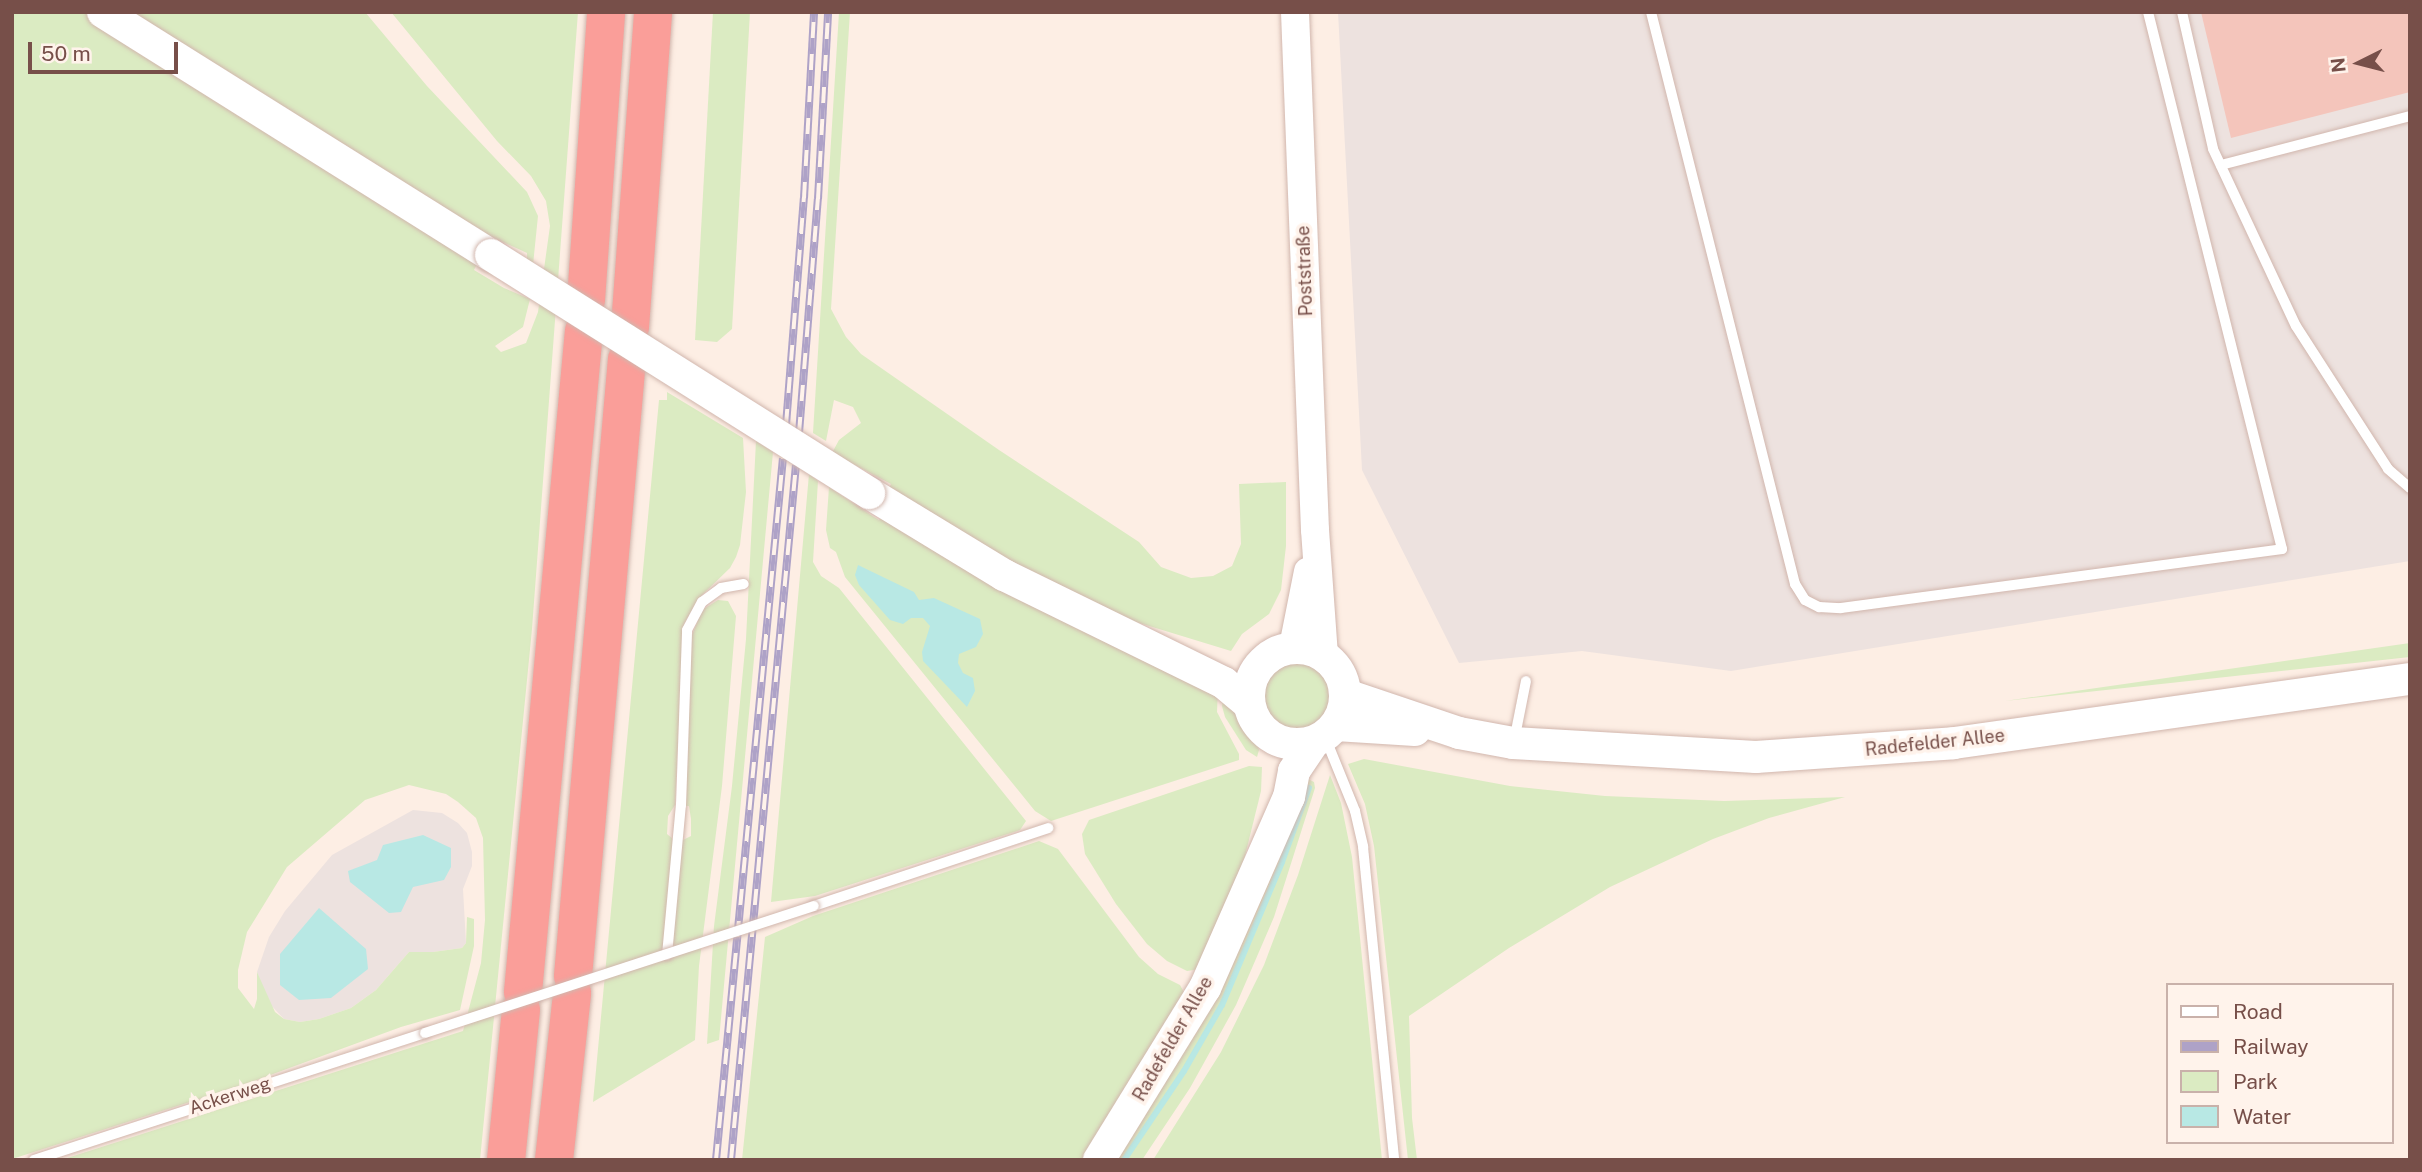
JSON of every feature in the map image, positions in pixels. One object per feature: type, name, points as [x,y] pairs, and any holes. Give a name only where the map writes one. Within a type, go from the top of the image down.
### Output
[{"type":"highway","points":[[506,1160],[585,316],[606,12]]},
{"type":"highway","points":[[554,1160],[573,985],[628,343],[653,12]]},
{"type":"main road","points":[[103,12],[869,494],[1004,575],[1224,683],[1249,704]]},
{"type":"main road","points":[[1121,631],[1232,661],[1264,660],[1293,648],[1309,649],[1324,655],[1339,673],[1346,695],[1344,711],[1325,735]]},
{"type":"main road","points":[[1264,660],[1252,680],[1249,704],[1254,719],[1264,732],[1277,741],[1289,745],[1325,735],[1459,733]]},
{"type":"main road","name":"Radefelder Allee","points":[[1459,733],[1513,743],[1756,757],[1830,754],[1954,743],[2410,679]]},
{"type":"main road","points":[[1346,695],[1459,733]]},
{"type":"main road","name":"Radefelder Allee","points":[[1099,1160],[1186,1023],[1238,914],[1289,797],[1294,771],[1325,735]]},
{"type":"main road","name":"Radefelder Allee","points":[[1238,914],[1270,796],[1277,741]]},
{"type":"street","name":"Poststraße","points":[[1295,12],[1315,530],[1324,655]]},
{"type":"street","name":"Poststraße","points":[[1293,648],[1315,530]]},
{"type":"lane","points":[[1651,12],[1795,584],[1805,600],[1819,607],[1830,608],[2282,549],[2148,12]]},
{"type":"lane","points":[[2182,12],[2213,149],[2296,326],[2388,469],[2410,488]]},
{"type":"lane","points":[[2221,165],[2410,116]]},
{"type":"lane","points":[[667,955],[681,805],[687,630],[702,602],[721,589],[744,584]]},
{"type":"lane","points":[[1513,743],[1526,681]]},
{"type":"lane","points":[[1325,735],[1355,811],[1363,847],[1394,1160]]},
{"type":"lane","name":"Ackerweg","points":[[34,1160],[667,955],[1048,828]]},
{"type":"shaded area","points":[[1338,12],[2410,12],[2410,561],[1731,671],[1582,651],[1459,663],[1362,470]]},
{"type":"shaded area","points":[[413,810],[442,813],[458,823],[467,833],[472,866],[463,889],[466,943],[462,948],[409,952],[376,990],[351,1008],[319,1019],[300,1022],[284,1019],[268,1002],[257,972],[269,937],[285,911],[332,855]]},
{"type":"green space","points":[[12,12],[83,12],[457,248],[477,264],[474,270],[504,288],[530,299],[523,327],[495,346],[501,352],[526,343],[538,312],[550,226],[546,201],[531,176],[497,141],[391,12],[578,12],[532,629],[480,1160],[61,1160],[463,1031],[481,963],[485,920],[483,838],[476,818],[458,802],[446,794],[409,785],[365,800],[287,867],[247,932],[238,970],[238,988],[254,1009],[257,999],[257,972],[275,1012],[284,1019],[300,1022],[319,1019],[351,1008],[376,990],[409,952],[462,948],[466,943],[467,917],[474,919],[474,946],[460,1010],[401,1027],[246,1084],[12,1159]]},
{"type":"green space","points":[[129,12],[365,12],[427,86],[527,192],[538,216],[533,265],[527,261],[527,253],[483,233]]},
{"type":"green space","points":[[713,12],[750,12],[732,329],[717,342],[695,340]]},
{"type":"green space","points":[[839,12],[850,12],[831,309],[846,337],[861,354],[999,450],[1139,542],[1161,567],[1191,578],[1213,576],[1232,566],[1241,544],[1239,484],[1286,482],[1286,546],[1281,590],[1269,614],[1242,634],[1231,651],[1123,618],[1039,579],[887,492],[891,484],[832,453],[839,440],[861,423],[853,407],[834,400],[826,441],[813,433]]},
{"type":"green space","points":[[667,392],[743,438],[746,492],[740,545],[736,557],[730,568],[698,599],[684,624],[675,805],[668,816],[667,834],[673,839],[683,840],[691,836],[689,806],[686,806],[691,638],[702,610],[718,600],[728,601],[736,616],[722,786],[699,966],[695,1040],[593,1102],[659,400],[667,400]]},
{"type":"green space","points":[[756,441],[773,452],[719,1040],[707,1044],[714,926],[732,786],[746,639]]},
{"type":"green space","points":[[809,474],[818,481],[813,562],[821,576],[839,588],[1026,821],[1020,830],[815,896],[771,902]]},
{"type":"green space","points":[[829,487],[879,520],[882,516],[1218,690],[1217,712],[1239,754],[1239,760],[1051,821],[1035,811],[845,577],[836,552],[830,548],[826,530]]},
{"type":"green space","points":[[2410,643],[2410,657],[2005,701]]},
{"type":"green space","points":[[1298,657],[1313,660],[1325,668],[1333,680],[1336,695],[1333,710],[1325,722],[1313,730],[1298,733],[1283,730],[1271,722],[1263,710],[1260,695],[1263,680],[1271,668],[1283,660]]},
{"type":"green space","points":[[1224,693],[1257,743],[1257,757],[1246,750],[1225,717],[1222,706]]},
{"type":"green space","points":[[1364,759],[1510,786],[1605,796],[1724,801],[1845,797],[1769,818],[1713,839],[1610,887],[1509,948],[1409,1016],[1412,1118],[1417,1160],[1408,1160],[1374,846],[1365,804],[1348,764]]},
{"type":"green space","points":[[1249,766],[1262,767],[1261,791],[1242,868],[1201,969],[1187,971],[1167,961],[1147,944],[1116,904],[1085,854],[1082,834],[1089,820]]},
{"type":"green space","points":[[1330,775],[1341,803],[1352,857],[1382,1160],[1153,1160],[1221,1052],[1264,965],[1298,875]]},
{"type":"green space","points":[[1302,776],[1314,782],[1315,788],[1274,917],[1236,1005],[1190,1088],[1142,1160],[1113,1160],[1178,1062],[1203,1016]]},
{"type":"green space","points":[[1039,841],[1058,849],[1139,957],[1158,974],[1180,985],[1187,998],[1085,1160],[742,1160],[765,937],[813,916]]},
{"type":"water","points":[[858,565],[914,592],[919,600],[934,598],[980,619],[983,634],[976,647],[959,654],[958,663],[963,673],[973,678],[975,691],[967,707],[923,661],[922,652],[930,626],[923,618],[911,618],[903,624],[890,620],[859,585],[855,575]]},
{"type":"water","points":[[423,835],[451,848],[451,867],[444,880],[413,887],[401,912],[389,913],[350,882],[348,871],[377,860],[383,845]]},
{"type":"water","points":[[319,908],[366,949],[368,969],[331,998],[299,1000],[280,985],[280,954]]},
{"type":"building","points":[[2201,12],[2410,12],[2410,92],[2231,138]]},
{"type":"waterway","points":[[1124,1160],[1184,1071],[1222,1005],[1282,862],[1309,788]]},
{"type":"railway","points":[[786,425],[804,198],[814,12]]},
{"type":"railway","points":[[799,433],[818,199],[828,12]]},
{"type":"railway","points":[[716,1160],[783,458]]},
{"type":"railway","points":[[731,1160],[796,465]]}]
